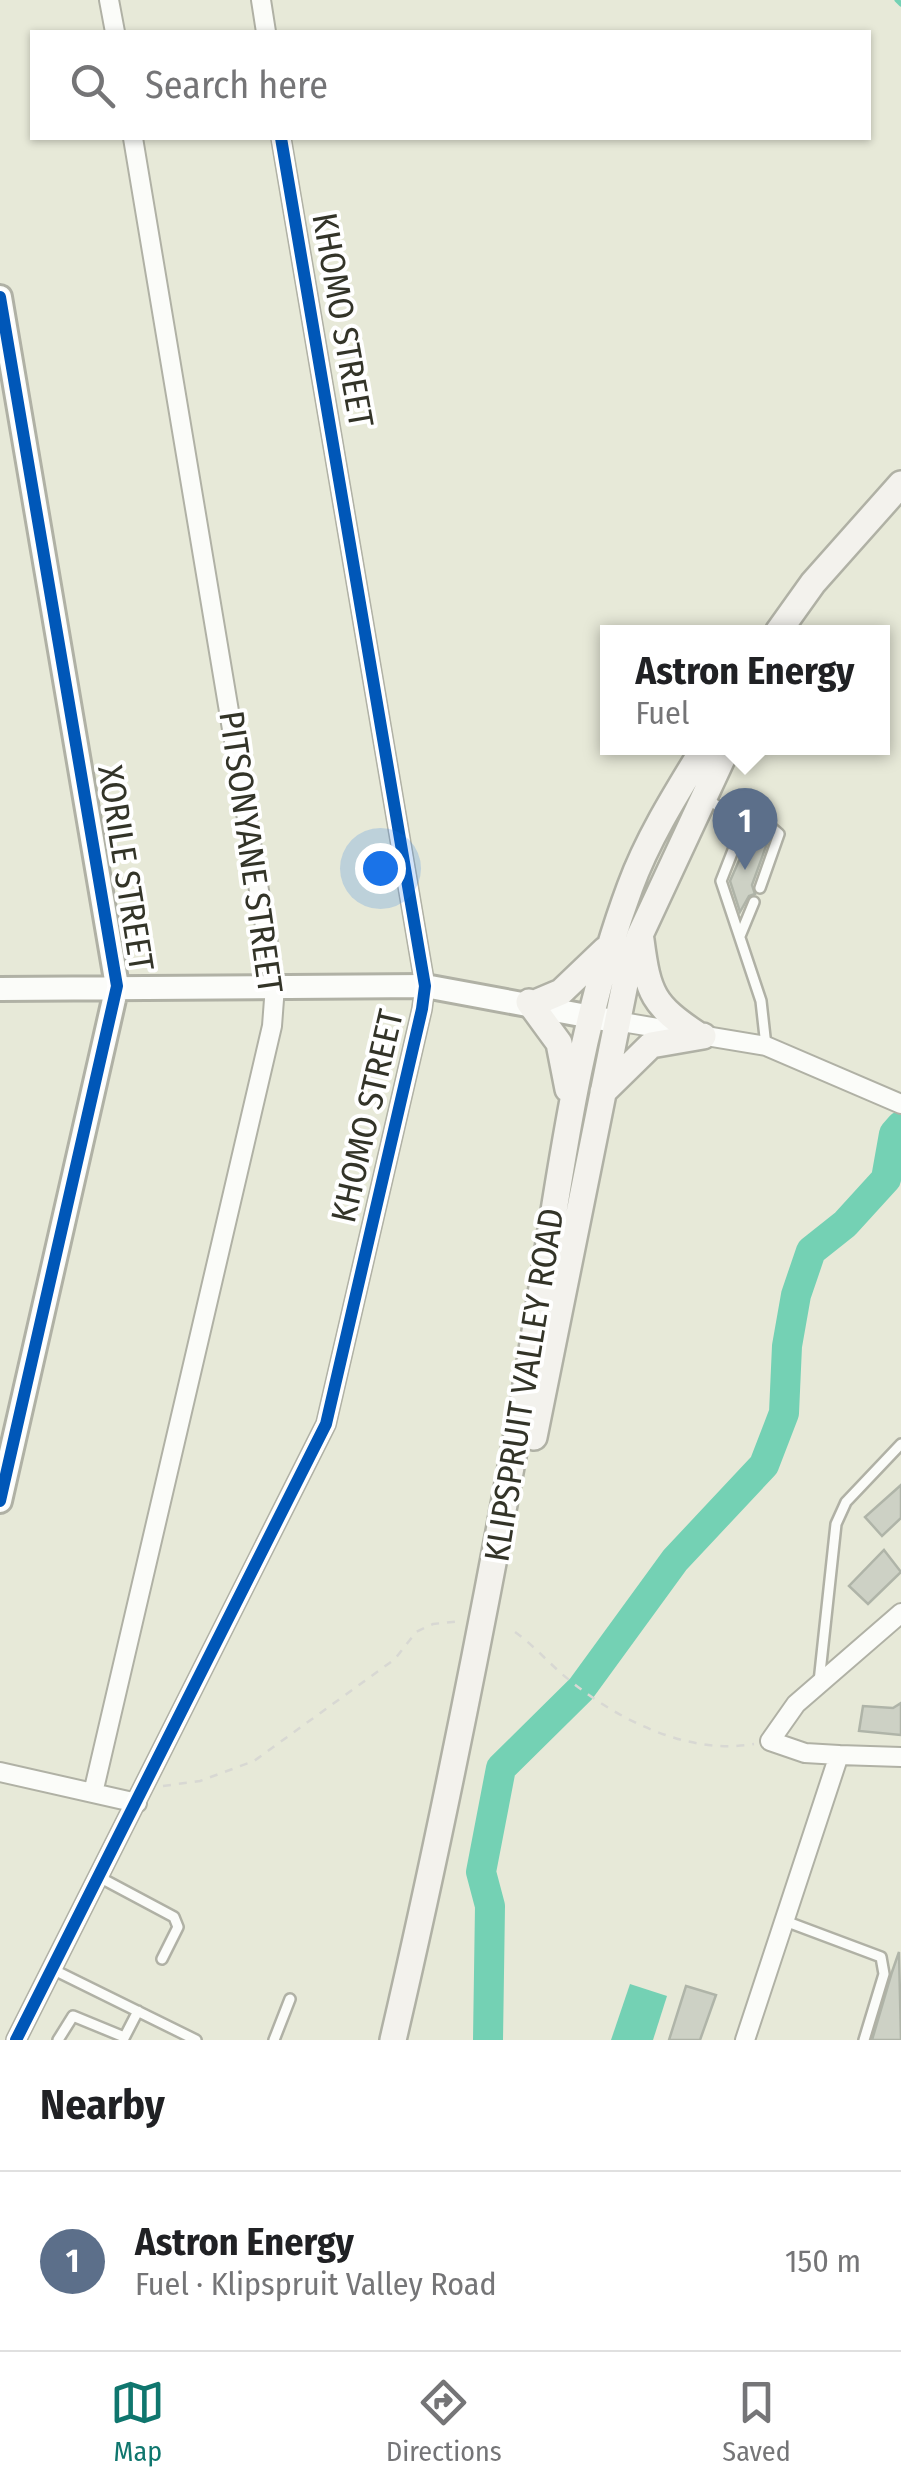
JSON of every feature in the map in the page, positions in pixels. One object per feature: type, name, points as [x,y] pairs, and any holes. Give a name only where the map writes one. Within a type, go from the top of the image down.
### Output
[{"type":"main road","points":[[783,625],[814,583],[901,484]]},
{"type":"main road","points":[[804,625],[901,506]]},
{"type":"main road","name":"KLIPSPRUIT VALLEY ROAD","points":[[410,2040],[497,1650],[560,1296],[603,1092],[610,944],[656,830],[700,755]]},
{"type":"main road","name":"KLIPSPRUIT VALLEY ROAD","points":[[393,2040],[486,1620],[571,1109],[640,935],[724,755]]},
{"type":"main road","points":[[640,935],[651,996],[666,1014],[701,1035]]},
{"type":"main road","points":[[571,1109],[560,1043],[532,1002],[570,986],[610,944]]},
{"type":"main road","points":[[603,1092],[651,1045],[701,1035]]},
{"type":"street","points":[[110,0],[115,30]]},
{"type":"street","points":[[261,0],[266,30]]},
{"type":"street","name":"PITSONYANE STREET","points":[[93,1793],[272,1026],[274,986],[133,140]]},
{"type":"street","name":"KHOMO STREET","points":[[16,2040],[326,1424],[425,986],[281,140]]},
{"type":"street","name":"XORILE STREET","points":[[0,297],[117,986],[0,1501]]},
{"type":"street","points":[[0,989],[425,986],[766,1046],[893,1100]]},
{"type":"street","points":[[900,1757],[806,1753],[770,1741],[796,1704],[901,1612]]},
{"type":"street","points":[[746,2040],[839,1755]]},
{"type":"street","points":[[0,1772],[93,1793],[142,1796]]},
{"type":"lane","points":[[704,797],[744,822]]},
{"type":"lane","points":[[760,888],[780,834],[756,814],[744,822],[721,881],[761,1002],[766,1046]]},
{"type":"lane","points":[[740,938],[754,902]]},
{"type":"lane","points":[[819,1684],[836,1524],[846,1502],[901,1444]]},
{"type":"lane","points":[[100,1877],[178,1921],[162,1960]]},
{"type":"lane","points":[[785,1921],[882,1957],[884,1974],[864,2040]]},
{"type":"lane","points":[[52,1969],[196,2040]]},
{"type":"lane","points":[[274,2040],[290,1999]]},
{"type":"lane","points":[[58,2040],[74,2016],[123,2038],[138,2011]]},
{"type":"path","points":[[142,1796],[254,1760],[395,1659],[416,1632],[452,1620],[468,1622]]},
{"type":"path","points":[[516,1632],[565,1677],[615,1712],[682,1738],[742,1746],[770,1741]]},
{"type":"shaded area","points":[[630,1984],[667,1996],[653,2040],[611,2040]]},
{"type":"building","points":[[755,824],[769,838],[752,885],[755,894],[749,896],[740,912],[730,881]]},
{"type":"building","points":[[901,1485],[901,1518],[882,1536],[865,1517]]},
{"type":"building","points":[[884,1550],[901,1572],[868,1604],[849,1586]]},
{"type":"building","points":[[901,1703],[901,1735],[859,1731],[863,1706],[893,1708]]},
{"type":"building","points":[[899,1952],[901,2040],[872,2040],[892,1972]]},
{"type":"building","points":[[686,1986],[716,1995],[700,2040],[669,2040]]},
{"type":"waterway","points":[[897,0],[901,4]]},
{"type":"waterway","points":[[488,2040],[490,1906],[481,1872],[501,1768],[581,1689],[675,1560],[764,1465],[784,1413],[787,1346],[796,1295],[811,1251],[845,1224],[886,1179],[894,1134],[901,1126]]},
{"type":"cycle path","points":[[16,2040],[326,1424],[422,1009],[425,986],[281,140]]},
{"type":"cycle path","points":[[0,297],[117,986],[0,1501]]},
{"type":"place","name":"Astron Energy","points":[[745,870]]}]
